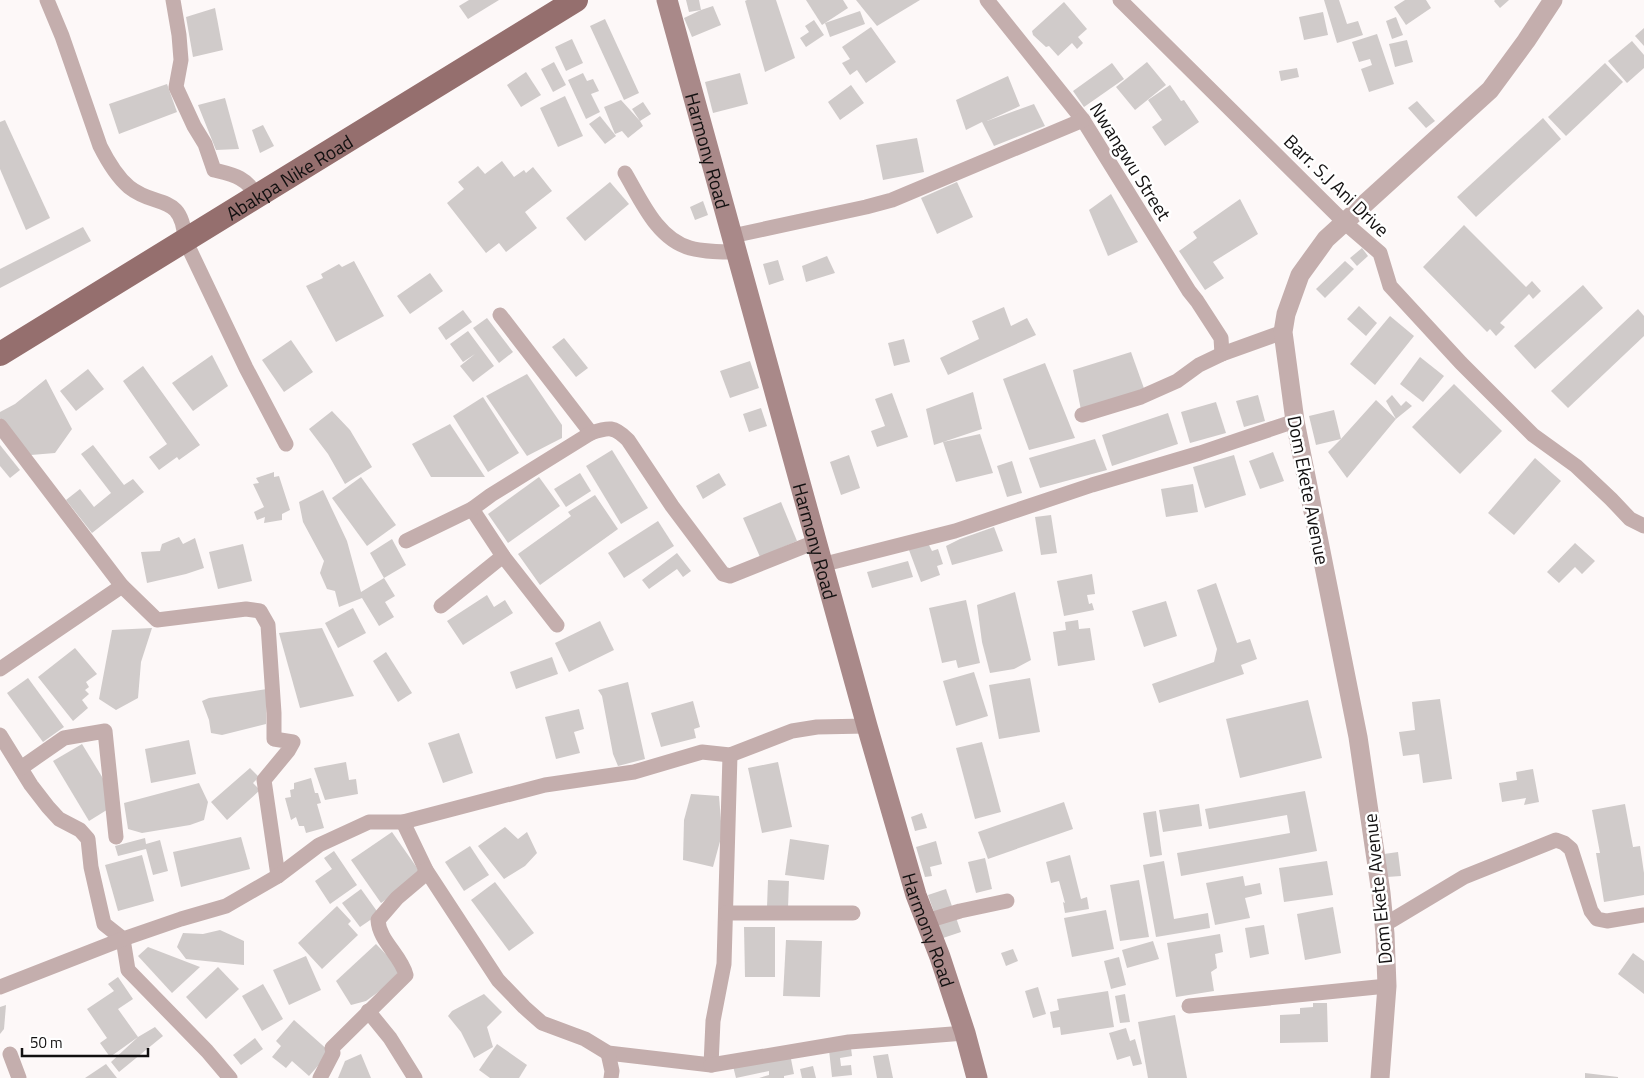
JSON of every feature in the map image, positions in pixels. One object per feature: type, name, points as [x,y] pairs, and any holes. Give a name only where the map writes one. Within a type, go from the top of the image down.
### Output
[{"type":"main road","name":"Abakpa Nike Road","points":[[0,354],[576,0]]},
{"type":"main road","name":"Harmony Road","points":[[667,0],[867,726],[916,894],[965,1033],[977,1078]]},
{"type":"street","points":[[47,0],[62,36],[100,146],[108,163],[129,187],[170,206],[180,215],[184,225],[185,240],[246,368],[286,444]]},
{"type":"street","points":[[173,0],[180,35],[181,60],[176,87],[194,126],[205,144],[214,170],[240,177],[253,188],[257,196]]},
{"type":"street","name":"Nwangwu Street","points":[[987,0],[1083,120],[1189,291],[1197,300],[1221,338],[1222,354]]},
{"type":"street","name":"Barr. S.J Ani Drive","points":[[1120,0],[1344,222],[1380,253],[1390,286],[1460,363],[1533,435],[1576,466],[1630,519],[1644,526]]},
{"type":"street","name":"Dom Ekete Avenue","points":[[1380,1078],[1387,986],[1381,894],[1358,737],[1295,421],[1283,332],[1286,314],[1300,275],[1326,239],[1490,90],[1526,41],[1552,0]]},
{"type":"street","points":[[625,173],[652,218],[664,233],[689,248],[708,251],[892,200],[1083,120]]},
{"type":"street","points":[[500,314],[591,433]]},
{"type":"street","points":[[1082,415],[1141,397],[1177,380],[1199,365],[1222,354],[1283,332]]},
{"type":"street","points":[[822,565],[955,531],[1092,485],[1200,453],[1295,421]]},
{"type":"street","points":[[0,426],[122,586],[157,620],[246,609],[260,611],[268,625],[274,739],[293,742],[288,752],[264,780],[278,876]]},
{"type":"street","points":[[406,541],[472,509],[591,433],[609,428],[620,432],[628,440],[672,506],[723,574],[730,576],[815,542]]},
{"type":"street","points":[[472,509],[503,556],[557,625]]},
{"type":"street","points":[[441,606],[503,556]]},
{"type":"street","points":[[0,669],[122,586]]},
{"type":"street","points":[[0,988],[123,939],[226,906],[278,876],[319,845],[369,822],[403,822],[545,785],[634,772],[702,752],[730,755],[792,730],[817,727],[867,726]]},
{"type":"street","points":[[21,768],[64,738],[105,731],[116,837]]},
{"type":"street","points":[[0,735],[48,807],[59,819],[80,830],[88,839],[91,867],[104,924],[123,939],[128,970],[207,1051],[230,1078]]},
{"type":"street","points":[[710,1065],[713,1021],[724,964],[730,755]]},
{"type":"street","points":[[403,822],[426,870],[498,980],[542,1023],[585,1039],[608,1053],[710,1065],[849,1042],[965,1033]]},
{"type":"street","points":[[1384,925],[1464,877],[1556,840],[1564,843],[1570,849],[1591,911],[1597,919],[1607,921],[1644,915]]},
{"type":"street","points":[[320,1078],[332,1053],[332,1048],[406,975],[404,967],[378,929],[378,920],[397,898],[423,876],[426,870]]},
{"type":"street","points":[[927,921],[960,911],[1007,901]]},
{"type":"street","points":[[726,913],[853,914]]},
{"type":"street","points":[[1190,1006],[1387,986]]},
{"type":"street","points":[[368,1011],[390,1038],[415,1078]]},
{"type":"street","points":[[608,1053],[612,1071],[611,1078]]},
{"type":"street","points":[[10,1054],[20,1078]]},
{"type":"building","points":[[469,0],[499,0],[468,19],[459,6]]},
{"type":"building","points":[[686,0],[699,0],[701,10],[689,12]]},
{"type":"building","points":[[776,0],[795,58],[765,72],[745,1]]},
{"type":"building","points":[[806,0],[843,0],[848,8],[822,25]]},
{"type":"building","points":[[856,0],[920,0],[877,26]]},
{"type":"building","points":[[1324,0],[1339,0],[1347,24],[1358,21],[1363,35],[1337,43]]},
{"type":"building","points":[[1405,0],[1426,0],[1431,8],[1406,25],[1394,7]]},
{"type":"building","points":[[1495,0],[1509,0],[1500,8]]},
{"type":"building","points":[[1064,2],[1087,29],[1078,37],[1083,43],[1077,49],[1072,43],[1058,56],[1049,46],[1046,47],[1033,35],[1032,31]]},
{"type":"building","points":[[713,6],[721,25],[692,37],[684,18]]},
{"type":"building","points":[[215,8],[223,50],[193,57],[186,17]]},
{"type":"building","points":[[860,11],[865,24],[830,37],[825,23]]},
{"type":"building","points":[[1323,12],[1328,35],[1304,40],[1299,17]]},
{"type":"building","points":[[1396,17],[1403,35],[1392,39],[1386,21]]},
{"type":"building","points":[[605,19],[639,93],[624,100],[590,26]]},
{"type":"building","points":[[814,20],[824,35],[806,47],[800,38],[809,32],[805,26]]},
{"type":"building","points":[[871,27],[896,62],[866,83],[857,70],[850,75],[842,63],[850,59],[842,47]]},
{"type":"building","points":[[1644,28],[1644,46],[1635,36]]},
{"type":"building","points":[[1377,34],[1394,84],[1369,92],[1361,69],[1372,65],[1370,59],[1359,62],[1352,42]]},
{"type":"building","points":[[572,39],[583,63],[566,71],[555,47]]},
{"type":"building","points":[[1407,40],[1413,62],[1395,67],[1389,44]]},
{"type":"building","points":[[1632,41],[1644,55],[1644,68],[1627,83],[1608,61]]},
{"type":"building","points":[[554,62],[566,85],[553,92],[541,69]]},
{"type":"building","points":[[1147,62],[1166,85],[1135,110],[1116,87]]},
{"type":"building","points":[[1112,63],[1124,79],[1084,107],[1073,91]]},
{"type":"building","points":[[1605,63],[1623,82],[1566,136],[1548,117]]},
{"type":"building","points":[[1297,68],[1299,77],[1281,81],[1279,71]]},
{"type":"building","points":[[526,72],[541,95],[521,107],[507,85]]},
{"type":"building","points":[[583,73],[587,81],[593,79],[599,91],[591,94],[600,112],[586,119],[568,80]]},
{"type":"building","points":[[740,73],[748,104],[713,113],[705,82]]},
{"type":"building","points":[[1008,76],[1020,106],[987,121],[1034,104],[1045,126],[994,146],[982,122],[966,130],[956,100]]},
{"type":"building","points":[[167,84],[177,112],[119,134],[109,104]]},
{"type":"building","points":[[851,85],[864,103],[840,120],[828,102]]},
{"type":"building","points":[[1170,85],[1181,101],[1184,100],[1199,122],[1165,146],[1152,127],[1162,120],[1148,100]]},
{"type":"building","points":[[565,96],[583,136],[558,147],[540,108]]},
{"type":"building","points":[[225,98],[239,149],[216,150],[198,105]]},
{"type":"building","points":[[621,100],[643,126],[628,138],[622,131],[615,134],[604,107]]},
{"type":"building","points":[[1417,101],[1435,121],[1426,128],[1408,108]]},
{"type":"building","points":[[643,102],[651,114],[640,121],[632,109]]},
{"type":"building","points":[[600,116],[616,136],[605,144],[589,124]]},
{"type":"building","points":[[1543,118],[1561,139],[1476,217],[1457,197]]},
{"type":"building","points":[[5,120],[50,218],[26,230],[0,169],[0,122]]},
{"type":"building","points":[[263,125],[274,146],[260,153],[252,130]]},
{"type":"building","points":[[917,138],[924,172],[883,180],[876,145]]},
{"type":"building","points":[[502,161],[514,177],[524,170],[526,173],[533,167],[552,191],[525,212],[537,228],[506,252],[499,243],[486,253],[447,203],[464,189],[458,182],[478,166],[485,174]]},
{"type":"building","points":[[610,182],[629,204],[585,241],[566,218]]},
{"type":"building","points":[[957,182],[973,217],[937,234],[921,198]]},
{"type":"building","points":[[1111,194],[1138,242],[1108,256],[1089,210]]},
{"type":"building","points":[[1240,199],[1258,234],[1213,262],[1224,278],[1205,290],[1179,251],[1197,238],[1193,232]]},
{"type":"building","points":[[703,201],[708,215],[695,220],[690,207]]},
{"type":"building","points":[[1464,225],[1526,287],[1532,281],[1541,291],[1533,299],[1529,294],[1500,323],[1505,327],[1496,336],[1490,329],[1487,332],[1423,267]]},
{"type":"building","points":[[83,227],[91,241],[0,288],[0,269]]},
{"type":"building","points":[[1362,248],[1368,256],[1357,266],[1350,258]]},
{"type":"building","points":[[827,256],[835,273],[806,282],[802,266]]},
{"type":"building","points":[[778,260],[784,280],[769,285],[763,264]]},
{"type":"building","points":[[354,261],[384,316],[336,342],[306,286],[323,278],[321,274],[339,264],[342,267]]},
{"type":"building","points":[[1345,261],[1354,269],[1325,298],[1316,289]]},
{"type":"building","points":[[430,273],[443,291],[410,314],[397,296]]},
{"type":"building","points":[[1583,285],[1603,308],[1535,369],[1514,346]]},
{"type":"building","points":[[1359,306],[1377,323],[1366,336],[1347,319]]},
{"type":"building","points":[[1004,307],[1011,326],[1027,318],[1036,335],[948,375],[940,358],[979,339],[972,321]]},
{"type":"building","points":[[1638,309],[1644,316],[1644,336],[1568,408],[1551,391]]},
{"type":"building","points":[[463,310],[472,322],[446,340],[438,328]]},
{"type":"building","points":[[1390,316],[1414,336],[1375,385],[1350,364]]},
{"type":"building","points":[[487,318],[513,352],[499,363],[473,328]]},
{"type":"building","points":[[468,331],[494,366],[473,382],[460,366],[475,354],[463,362],[450,344]]},
{"type":"building","points":[[564,338],[588,368],[576,377],[552,347]]},
{"type":"building","points":[[904,339],[910,362],[894,366],[888,343]]},
{"type":"building","points":[[291,340],[313,372],[284,392],[262,360]]},
{"type":"building","points":[[1131,352],[1146,394],[1082,415],[1073,370]]},
{"type":"building","points":[[212,355],[228,386],[193,411],[172,383]]},
{"type":"building","points":[[1420,357],[1444,376],[1423,402],[1400,384]]},
{"type":"building","points":[[750,361],[759,388],[730,398],[720,371]]},
{"type":"building","points":[[1045,363],[1075,438],[1029,450],[1003,379]]},
{"type":"building","points":[[143,366],[200,445],[179,460],[177,457],[159,470],[149,457],[167,444],[123,381]]},
{"type":"building","points":[[88,369],[104,389],[76,411],[60,391]]},
{"type":"building","points":[[527,374],[562,425],[562,438],[527,456],[486,396]]},
{"type":"building","points":[[46,379],[72,429],[55,453],[31,455],[0,418],[0,412],[15,404]]},
{"type":"building","points":[[1454,384],[1502,431],[1460,474],[1412,427]]},
{"type":"building","points":[[973,392],[982,429],[934,445],[926,409]]},
{"type":"building","points":[[892,393],[908,437],[877,447],[871,431],[885,426],[875,399]]},
{"type":"building","points":[[1258,395],[1265,421],[1244,427],[1236,401]]},
{"type":"building","points":[[1392,395],[1401,406],[1406,401],[1412,406],[1396,419],[1386,401]]},
{"type":"building","points":[[483,397],[519,453],[488,472],[453,416]]},
{"type":"building","points":[[1376,400],[1396,419],[1347,478],[1328,452]]},
{"type":"building","points":[[1216,402],[1226,433],[1190,443],[1181,412]]},
{"type":"building","points":[[761,408],[767,426],[749,432],[743,414]]},
{"type":"building","points":[[1334,410],[1341,439],[1316,445],[1309,416]]},
{"type":"building","points":[[332,411],[350,430],[372,467],[345,484],[328,454],[309,429]]},
{"type":"building","points":[[1168,413],[1178,444],[1112,466],[1102,435]]},
{"type":"building","points":[[450,424],[485,477],[431,477],[412,444]]},
{"type":"building","points":[[980,434],[993,473],[956,482],[943,442]]},
{"type":"building","points":[[1095,439],[1107,470],[1040,488],[1029,458]]},
{"type":"building","points":[[0,445],[20,470],[10,478],[0,466]]},
{"type":"building","points":[[93,445],[124,485],[133,479],[144,492],[92,533],[66,500],[80,489],[94,507],[111,493],[81,454]]},
{"type":"building","points":[[612,450],[648,508],[621,524],[586,466]]},
{"type":"building","points":[[1273,452],[1284,481],[1260,489],[1249,461]]},
{"type":"building","points":[[849,455],[860,488],[841,495],[830,462]]},
{"type":"building","points":[[1234,455],[1246,495],[1205,508],[1193,467]]},
{"type":"building","points":[[1535,458],[1561,481],[1514,535],[1488,513]]},
{"type":"building","points":[[1012,461],[1022,493],[1007,497],[997,466]]},
{"type":"building","points":[[274,472],[274,477],[279,476],[290,510],[282,514],[282,520],[264,523],[265,517],[257,520],[254,512],[264,507],[253,484],[259,483],[256,478]]},
{"type":"building","points":[[580,473],[591,491],[566,507],[554,489]]},
{"type":"building","points":[[719,473],[726,485],[703,499],[696,486]]},
{"type":"building","points":[[361,477],[396,525],[367,546],[332,498]]},
{"type":"building","points":[[539,477],[560,506],[508,543],[488,514]]},
{"type":"building","points":[[1193,484],[1198,512],[1166,517],[1161,489]]},
{"type":"building","points":[[323,490],[347,541],[361,592],[384,578],[395,596],[385,602],[394,617],[379,626],[362,598],[339,607],[335,591],[327,589],[320,573],[324,561],[303,522],[299,502]]},
{"type":"building","points":[[595,495],[618,529],[540,585],[518,554],[571,516],[568,512]]},
{"type":"building","points":[[781,502],[797,541],[760,557],[743,518]]},
{"type":"building","points":[[1051,515],[1057,553],[1041,555],[1035,517]]},
{"type":"building","points":[[658,521],[674,546],[624,578],[608,553]]},
{"type":"building","points":[[994,527],[1003,551],[952,565],[946,546]]},
{"type":"building","points":[[179,537],[183,544],[195,538],[204,568],[147,583],[141,552],[160,551],[162,544]]},
{"type":"building","points":[[392,539],[406,565],[384,578],[370,553]]},
{"type":"building","points":[[928,543],[932,551],[938,549],[943,564],[937,566],[940,575],[921,582],[909,550]]},
{"type":"building","points":[[1575,543],[1595,561],[1582,574],[1575,567],[1559,583],[1547,572]]},
{"type":"building","points":[[243,544],[252,581],[218,589],[209,552]]},
{"type":"building","points":[[677,553],[691,571],[683,577],[677,569],[649,589],[642,580]]},
{"type":"building","points":[[908,561],[913,577],[872,588],[867,572]]},
{"type":"building","points":[[1092,574],[1095,594],[1087,595],[1089,604],[1092,603],[1094,610],[1064,616],[1057,581]]},
{"type":"building","points":[[1216,583],[1237,643],[1250,639],[1257,659],[1241,665],[1244,674],[1159,703],[1152,684],[1214,662],[1217,649],[1197,590]]},
{"type":"building","points":[[1015,592],[1031,660],[1014,669],[990,673],[982,642],[977,605]]},
{"type":"building","points":[[487,595],[494,607],[505,600],[513,613],[463,645],[447,621]]},
{"type":"building","points":[[966,600],[980,663],[958,668],[956,660],[942,663],[929,608]]},
{"type":"building","points":[[1166,601],[1177,636],[1144,647],[1132,611]]},
{"type":"building","points":[[353,608],[366,633],[338,648],[325,623]]},
{"type":"building","points":[[1078,620],[1079,629],[1090,628],[1095,660],[1058,666],[1053,632],[1066,630],[1065,622]]},
{"type":"building","points":[[600,621],[614,650],[569,672],[555,643]]},
{"type":"building","points":[[152,628],[141,662],[138,698],[116,710],[99,699],[112,630]]},
{"type":"building","points":[[322,628],[354,696],[300,708],[279,633]]},
{"type":"building","points":[[75,648],[97,674],[86,682],[89,687],[85,690],[89,694],[82,700],[88,708],[73,721],[38,677]]},
{"type":"building","points":[[386,652],[412,693],[398,702],[373,661]]},
{"type":"building","points":[[552,657],[558,674],[516,689],[510,672]]},
{"type":"building","points":[[974,672],[988,716],[956,726],[943,681]]},
{"type":"building","points":[[28,678],[64,727],[43,742],[7,693]]},
{"type":"building","points":[[1030,678],[1040,732],[999,739],[989,685]]},
{"type":"building","points":[[628,682],[645,759],[618,766],[613,754],[602,696],[598,690]]},
{"type":"building","points":[[267,689],[266,724],[222,735],[211,733],[209,720],[202,701],[209,698]]},
{"type":"building","points":[[1440,699],[1452,779],[1423,783],[1419,754],[1403,756],[1399,732],[1415,730],[1412,702]]},
{"type":"building","points":[[1308,700],[1322,758],[1240,778],[1226,719]]},
{"type":"building","points":[[693,701],[700,727],[694,729],[696,738],[661,747],[651,713]]},
{"type":"building","points":[[579,709],[584,729],[574,732],[580,753],[556,759],[545,717]]},
{"type":"building","points":[[459,733],[473,773],[443,783],[428,743]]},
{"type":"building","points":[[189,740],[196,774],[151,783],[145,749]]},
{"type":"building","points":[[982,742],[1001,812],[975,819],[956,748]]},
{"type":"building","points":[[82,744],[118,803],[89,821],[53,761]]},
{"type":"building","points":[[346,762],[349,780],[356,779],[358,794],[325,800],[314,768]]},
{"type":"building","points":[[778,762],[792,827],[762,833],[748,768]]},
{"type":"building","points":[[250,768],[259,777],[253,783],[260,790],[227,820],[211,802]]},
{"type":"building","points":[[1533,769],[1539,802],[1524,805],[1526,798],[1502,802],[1499,783],[1517,780],[1516,772]]},
{"type":"building","points":[[311,778],[315,793],[318,793],[321,803],[317,804],[324,828],[306,833],[304,826],[299,826],[296,817],[291,820],[285,798],[291,797],[290,790],[294,789],[294,783]]},
{"type":"building","points":[[199,783],[208,802],[204,820],[190,825],[142,833],[128,829],[124,803]]},
{"type":"building","points":[[1305,791],[1317,851],[1181,876],[1177,853],[1290,833],[1287,815],[1209,829],[1205,809]]},
{"type":"building","points":[[691,794],[719,796],[722,834],[713,867],[683,860],[684,820]]},
{"type":"building","points":[[1064,802],[1073,829],[988,859],[978,832]]},
{"type":"building","points":[[1199,804],[1202,826],[1163,832],[1159,810]]},
{"type":"building","points":[[1625,804],[1633,847],[1627,848],[1640,846],[1644,873],[1644,895],[1604,902],[1596,853],[1600,853],[1592,810]]},
{"type":"building","points":[[1156,811],[1162,855],[1150,857],[1143,813]]},
{"type":"building","points":[[922,813],[927,828],[915,831],[911,817]]},
{"type":"building","points":[[505,827],[518,839],[527,832],[537,853],[525,866],[504,879],[478,846]]},
{"type":"building","points":[[392,832],[422,875],[381,903],[351,860]]},
{"type":"building","points":[[241,837],[250,869],[181,887],[173,852]]},
{"type":"building","points":[[145,838],[146,844],[160,840],[168,871],[153,875],[146,849],[118,856],[115,846]]},
{"type":"building","points":[[790,839],[829,845],[824,880],[785,875]]},
{"type":"building","points":[[936,841],[942,864],[930,867],[932,876],[925,877],[916,847]]},
{"type":"building","points":[[470,846],[489,875],[464,891],[445,862]]},
{"type":"building","points":[[334,851],[357,885],[330,904],[315,881],[332,869],[324,858]]},
{"type":"building","points":[[1398,852],[1401,876],[1387,877],[1384,854]]},
{"type":"building","points":[[142,855],[154,901],[118,911],[105,865]]},
{"type":"building","points":[[1070,855],[1081,899],[1087,897],[1089,909],[1065,913],[1063,902],[1065,903],[1059,881],[1051,883],[1046,862]]},
{"type":"building","points":[[985,858],[992,889],[976,893],[968,862]]},
{"type":"building","points":[[1164,861],[1174,919],[1208,913],[1210,928],[1156,937],[1143,865]]},
{"type":"building","points":[[1327,861],[1333,895],[1284,902],[1279,868]]},
{"type":"building","points":[[1243,876],[1245,886],[1260,883],[1262,894],[1245,898],[1250,918],[1215,925],[1206,883]]},
{"type":"building","points":[[768,880],[789,881],[788,908],[767,907]]},
{"type":"building","points":[[1139,880],[1149,937],[1120,941],[1110,885]]},
{"type":"building","points":[[495,882],[534,933],[509,951],[471,900]]},
{"type":"building","points":[[361,889],[379,914],[360,927],[342,903]]},
{"type":"building","points":[[946,889],[961,932],[943,938],[928,895]]},
{"type":"building","points":[[337,906],[351,921],[348,924],[358,935],[322,969],[298,943]]},
{"type":"building","points":[[1333,907],[1341,953],[1305,960],[1297,914]]},
{"type":"building","points":[[1106,910],[1114,949],[1072,957],[1064,918]]},
{"type":"building","points":[[1264,925],[1269,954],[1250,958],[1245,928]]},
{"type":"building","points":[[744,927],[775,927],[775,977],[745,977]]},
{"type":"building","points":[[220,930],[244,941],[244,965],[186,959],[177,947],[183,933],[203,934]]},
{"type":"building","points":[[1220,934],[1223,952],[1215,954],[1217,968],[1211,972],[1214,991],[1176,997],[1167,943]]},
{"type":"building","points":[[786,940],[822,941],[820,997],[783,996]]},
{"type":"building","points":[[1153,941],[1159,959],[1127,968],[1122,950]]},
{"type":"building","points":[[376,944],[401,970],[381,990],[366,1001],[351,1005],[336,981]]},
{"type":"building","points":[[148,947],[200,967],[172,993],[138,956]]},
{"type":"building","points":[[1013,949],[1018,961],[1006,966],[1001,953]]},
{"type":"building","points":[[1633,953],[1644,961],[1644,994],[1618,974]]},
{"type":"building","points":[[306,956],[321,990],[289,1005],[273,970]]},
{"type":"building","points":[[1119,957],[1126,985],[1111,989],[1104,961]]},
{"type":"building","points":[[218,967],[239,989],[206,1019],[186,997]]},
{"type":"building","points":[[118,977],[133,999],[118,1009],[138,1037],[110,1057],[100,1043],[107,1038],[87,1009],[114,991],[108,984]]},
{"type":"building","points":[[263,984],[283,1019],[262,1031],[242,996]]},
{"type":"building","points":[[1038,987],[1046,1014],[1033,1018],[1025,991]]},
{"type":"building","points":[[1108,991],[1114,1027],[1061,1035],[1060,1027],[1053,1028],[1050,1012],[1059,1010],[1057,999]]},
{"type":"building","points":[[484,994],[502,1012],[487,1027],[493,1047],[474,1058],[461,1032],[448,1016],[452,1011]]},
{"type":"building","points":[[1125,994],[1130,1022],[1120,1023],[1115,996]]},
{"type":"building","points":[[1313,1003],[1327,1003],[1328,1042],[1280,1043],[1280,1015],[1300,1014],[1300,1008],[1313,1007]]},
{"type":"building","points":[[6,1005],[4,1029],[0,1034],[0,1007]]},
{"type":"building","points":[[1175,1015],[1187,1078],[1148,1078],[1138,1022]]},
{"type":"building","points":[[294,1020],[330,1052],[309,1076],[292,1061],[286,1068],[272,1057],[281,1046],[276,1041]]},
{"type":"building","points":[[155,1027],[163,1036],[119,1072],[111,1062],[138,1037]]},
{"type":"building","points":[[1126,1028],[1130,1041],[1135,1039],[1142,1064],[1133,1066],[1130,1056],[1117,1060],[1109,1033]]},
{"type":"building","points":[[255,1038],[263,1049],[241,1065],[233,1055]]},
{"type":"building","points":[[497,1044],[527,1065],[519,1078],[490,1078],[479,1070]]},
{"type":"building","points":[[851,1048],[852,1056],[840,1058],[841,1066],[851,1065],[852,1075],[832,1077],[829,1050]]},
{"type":"building","points":[[361,1054],[371,1078],[338,1078],[345,1061]]},
{"type":"building","points":[[790,1054],[794,1074],[784,1076],[784,1078],[759,1078],[769,1075],[769,1071],[736,1078],[733,1066]]},
{"type":"building","points":[[888,1054],[893,1078],[877,1078],[873,1056]]},
{"type":"building","points":[[106,1064],[117,1078],[85,1078]]},
{"type":"building","points":[[813,1066],[816,1078],[802,1078],[800,1069]]},
{"type":"building","points":[[1585,1073],[1618,1077],[1618,1078],[1585,1078]]}]
